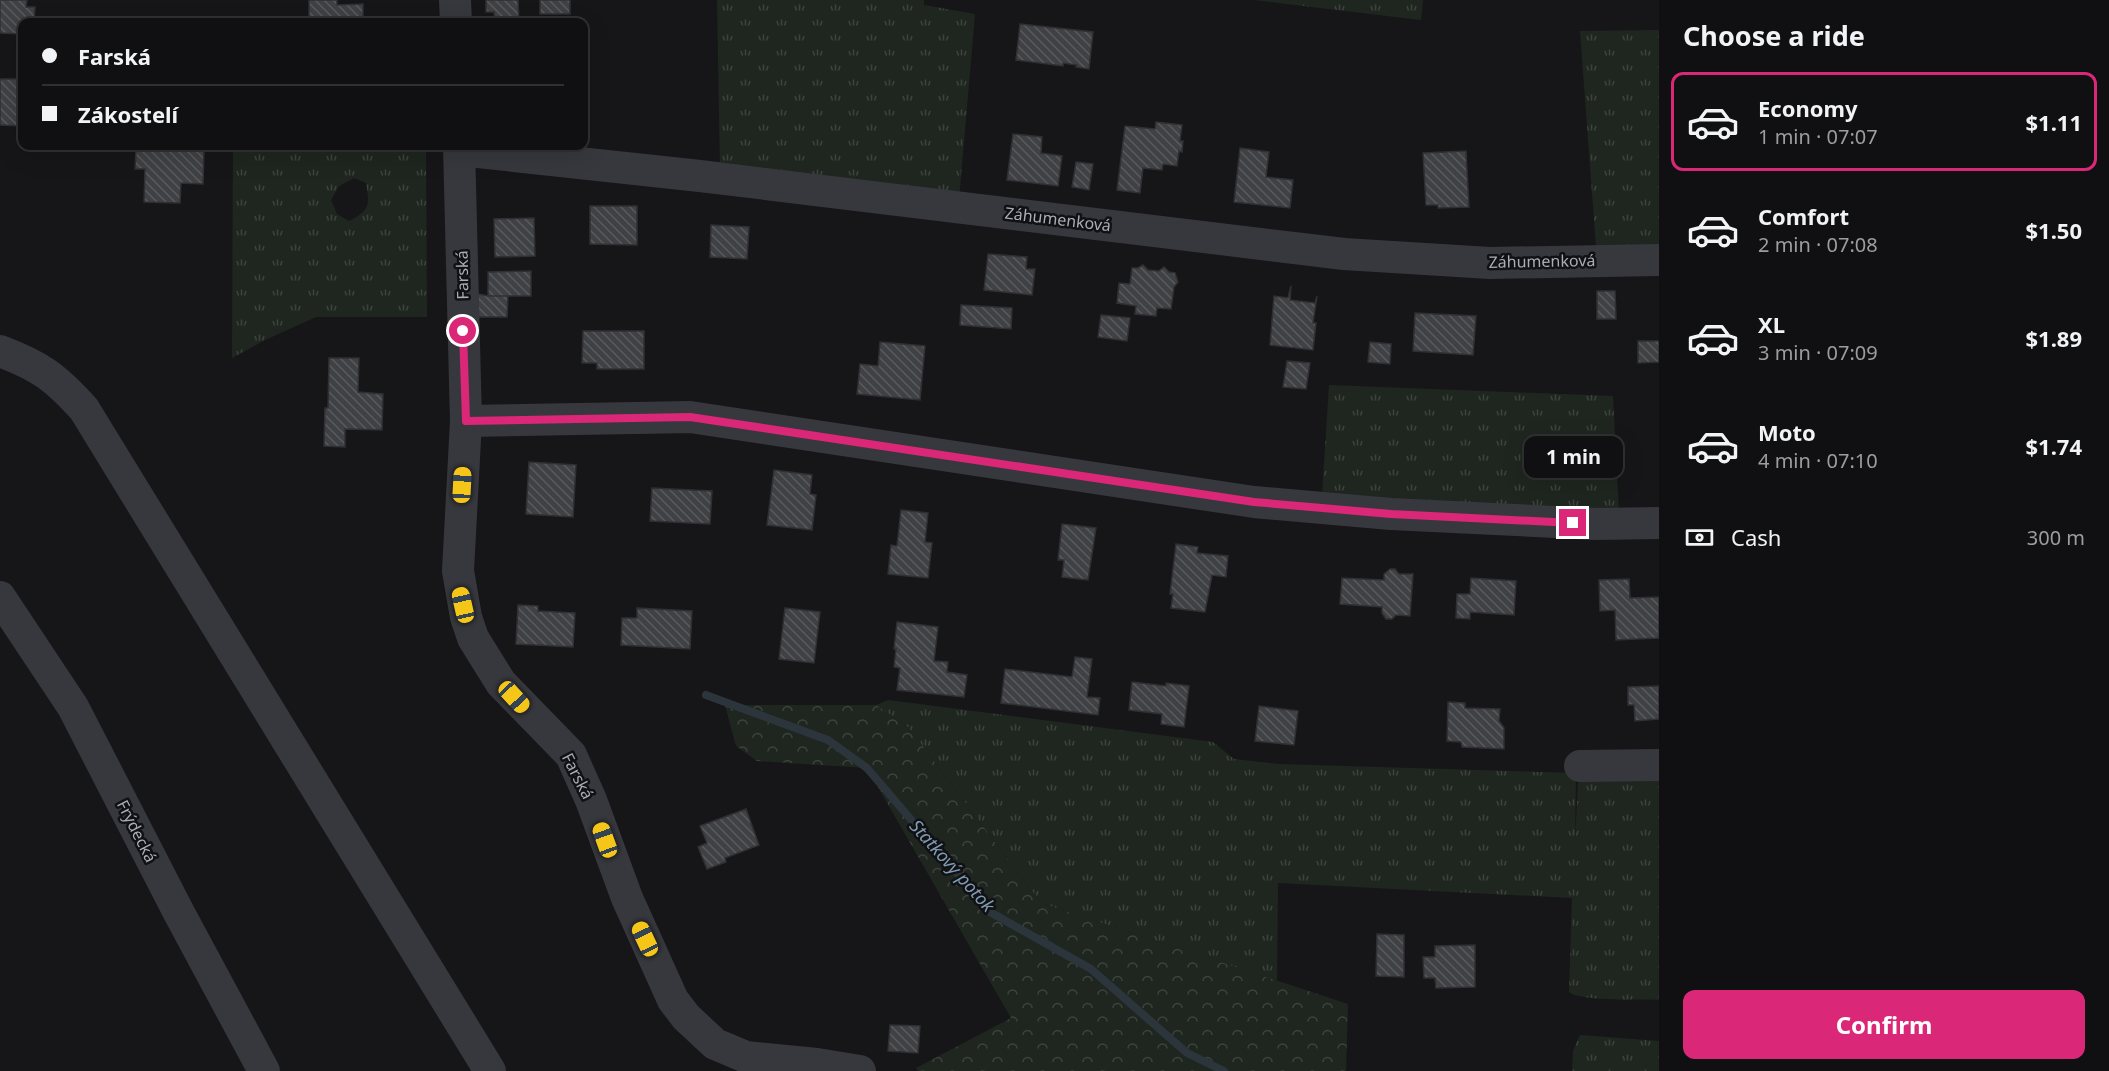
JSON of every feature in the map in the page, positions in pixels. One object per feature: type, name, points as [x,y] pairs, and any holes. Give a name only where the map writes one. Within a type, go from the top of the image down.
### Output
[{"type":"street","points":[[455,0],[456,18]]},
{"type":"street","name":"Farská","points":[[459,150],[466,421],[458,571],[460,593],[470,628],[486,661],[501,683],[571,754],[627,898],[673,1000],[686,1017],[704,1035],[729,1051],[746,1057],[860,1071]]},
{"type":"street","name":"Záhumenková","points":[[476,150],[1344,254],[1490,263],[1659,260]]},
{"type":"street","points":[[0,351],[29,362],[60,382],[84,409],[490,1071]]},
{"type":"street","points":[[466,421],[690,417],[1254,502],[1391,514],[1596,524],[1659,524]]},
{"type":"street","name":"Frýdecká","points":[[0,597],[73,707],[178,911],[264,1071]]},
{"type":"street","points":[[1580,766],[1659,765]]},
{"type":"green space","points":[[717,0],[924,0],[924,5],[975,14],[959,200],[720,169]]},
{"type":"green space","points":[[1254,0],[1423,0],[1421,20]]},
{"type":"green space","points":[[1659,30],[1659,248],[1596,247],[1580,31]]},
{"type":"green space","points":[[233,150],[426,150],[427,317],[316,317],[232,358]],"holes":[[[354,178],[366,183],[368,197],[365,210],[349,221],[337,214],[331,200],[339,186]]]},
{"type":"green space","points":[[1329,385],[1613,396],[1619,513],[1322,497]]},
{"type":"green space","points":[[888,700],[1213,742],[1234,759],[1279,764],[1576,773],[1575,842],[1578,783],[1581,779],[1659,772],[1659,1000],[1598,999],[1569,992],[1572,898],[1278,883],[1277,981],[1041,903],[909,728],[876,705]]},
{"type":"green space","points":[[725,705],[876,705],[909,728],[1041,903],[1348,1004],[1346,1071],[918,1071],[916,1068],[1011,1018],[867,768],[757,761],[736,746]]},
{"type":"green space","points":[[1580,1035],[1659,1041],[1659,1071],[1572,1071],[1573,1051]]},
{"type":"building","points":[[0,0],[27,0],[26,7],[35,7],[34,18],[18,18],[18,34],[0,33]]},
{"type":"building","points":[[309,0],[337,0],[337,5],[363,4],[363,18],[309,18]]},
{"type":"building","points":[[486,0],[518,0],[519,18],[495,18],[494,12],[486,12]]},
{"type":"building","points":[[540,0],[570,0],[570,14],[540,14]]},
{"type":"building","points":[[1020,24],[1093,32],[1089,69],[1063,63],[1063,66],[1016,60]]},
{"type":"building","points":[[0,79],[18,79],[18,126],[0,125]]},
{"type":"building","points":[[1156,122],[1182,125],[1180,141],[1183,141],[1182,152],[1179,151],[1177,166],[1163,164],[1162,170],[1143,168],[1140,193],[1117,190],[1125,126],[1155,129]]},
{"type":"building","points":[[1013,134],[1042,137],[1041,153],[1062,156],[1058,186],[1007,180]]},
{"type":"building","points":[[1240,148],[1269,152],[1266,177],[1293,180],[1290,208],[1234,202]]},
{"type":"building","points":[[136,150],[204,150],[203,184],[181,183],[180,203],[144,202],[145,169],[135,169]]},
{"type":"building","points":[[1466,151],[1469,207],[1438,208],[1438,205],[1426,205],[1423,153]]},
{"type":"building","points":[[1076,162],[1093,164],[1089,190],[1072,187]]},
{"type":"building","points":[[590,206],[637,206],[637,245],[590,244]]},
{"type":"building","points":[[534,218],[535,256],[495,257],[494,219]]},
{"type":"building","points":[[711,225],[749,227],[747,259],[710,257]]},
{"type":"building","points":[[988,254],[1027,257],[1026,269],[1035,269],[1032,295],[984,290]]},
{"type":"building","points":[[1143,265],[1148,270],[1159,271],[1164,267],[1169,272],[1175,273],[1178,282],[1174,287],[1171,309],[1157,308],[1156,316],[1135,314],[1136,306],[1117,303],[1119,283],[1130,284],[1132,268]]},
{"type":"building","points":[[531,271],[531,296],[488,296],[488,272]]},
{"type":"building","points":[[1291,286],[1290,300],[1315,303],[1317,296],[1313,323],[1316,323],[1313,350],[1270,345],[1274,296],[1288,298]]},
{"type":"building","points":[[1597,291],[1615,291],[1616,319],[1597,319]]},
{"type":"building","points":[[478,294],[508,296],[507,317],[478,317]]},
{"type":"building","points":[[961,305],[1012,308],[1011,329],[960,325]]},
{"type":"building","points":[[1415,313],[1476,316],[1473,355],[1413,351]]},
{"type":"building","points":[[1101,315],[1130,318],[1127,341],[1098,337]]},
{"type":"building","points":[[583,331],[644,331],[644,369],[597,369],[597,363],[582,363]]},
{"type":"building","points":[[1638,341],[1659,341],[1659,362],[1638,363]]},
{"type":"building","points":[[880,342],[925,346],[920,400],[857,394],[860,364],[878,366]]},
{"type":"building","points":[[1370,342],[1391,344],[1390,364],[1368,362]]},
{"type":"building","points":[[329,358],[359,358],[358,392],[383,394],[382,430],[345,429],[345,447],[324,446],[325,408],[328,408]]},
{"type":"building","points":[[1287,361],[1310,363],[1306,389],[1283,387]]},
{"type":"building","points":[[529,462],[576,465],[573,517],[526,514]]},
{"type":"building","points":[[774,470],[812,475],[810,494],[816,495],[812,530],[767,525]]},
{"type":"building","points":[[652,488],[712,491],[710,524],[650,521]]},
{"type":"building","points":[[901,510],[928,513],[925,542],[932,543],[928,578],[888,574],[891,545],[897,546]]},
{"type":"building","points":[[1062,524],[1096,528],[1088,580],[1062,577],[1064,560],[1058,560]]},
{"type":"building","points":[[1176,544],[1198,547],[1197,553],[1228,556],[1226,577],[1212,575],[1205,612],[1171,608],[1173,594],[1170,594]]},
{"type":"building","points":[[1390,569],[1395,569],[1399,574],[1413,574],[1410,616],[1396,615],[1392,619],[1386,619],[1382,613],[1382,607],[1340,604],[1342,578],[1384,580],[1384,574]]},
{"type":"building","points":[[1471,578],[1516,581],[1514,615],[1470,612],[1470,619],[1456,618],[1457,594],[1470,594]]},
{"type":"building","points":[[1629,579],[1630,598],[1659,597],[1659,638],[1616,640],[1615,610],[1600,611],[1599,580]]},
{"type":"building","points":[[518,605],[538,606],[538,611],[575,613],[573,647],[516,644]]},
{"type":"building","points":[[637,608],[692,611],[690,649],[621,645],[622,618],[637,618]]},
{"type":"building","points":[[785,608],[820,612],[814,663],[779,659]]},
{"type":"building","points":[[897,622],[938,627],[934,661],[948,662],[947,672],[967,675],[964,697],[897,690],[900,668],[894,667],[896,649],[894,649]]},
{"type":"building","points":[[1075,657],[1092,659],[1087,697],[1100,698],[1098,715],[1001,703],[1005,669],[1072,677]]},
{"type":"building","points":[[1132,682],[1189,686],[1184,727],[1161,724],[1162,714],[1129,710]]},
{"type":"building","points":[[1659,686],[1659,719],[1635,721],[1634,705],[1628,705],[1628,687]]},
{"type":"building","points":[[1448,702],[1465,703],[1465,708],[1500,709],[1499,721],[1504,728],[1504,749],[1462,747],[1461,742],[1447,741]]},
{"type":"building","points":[[1259,706],[1298,711],[1294,745],[1255,741]]},
{"type":"building","points":[[746,809],[759,845],[725,858],[726,862],[707,869],[698,847],[707,843],[700,826]]},
{"type":"building","points":[[1377,934],[1404,935],[1404,977],[1376,976]]},
{"type":"building","points":[[1475,945],[1475,987],[1436,988],[1435,978],[1424,978],[1423,957],[1435,957],[1435,946]]},
{"type":"building","points":[[890,1025],[920,1026],[918,1053],[888,1051]]},
{"type":"waterway","name":"Statkový potok","points":[[706,695],[828,740],[867,768],[990,912],[1091,969],[1187,1053],[1224,1071]]},
{"type":"route","points":[[463,331],[466,421],[690,417],[1254,502],[1391,514],[1573,523]]}]
